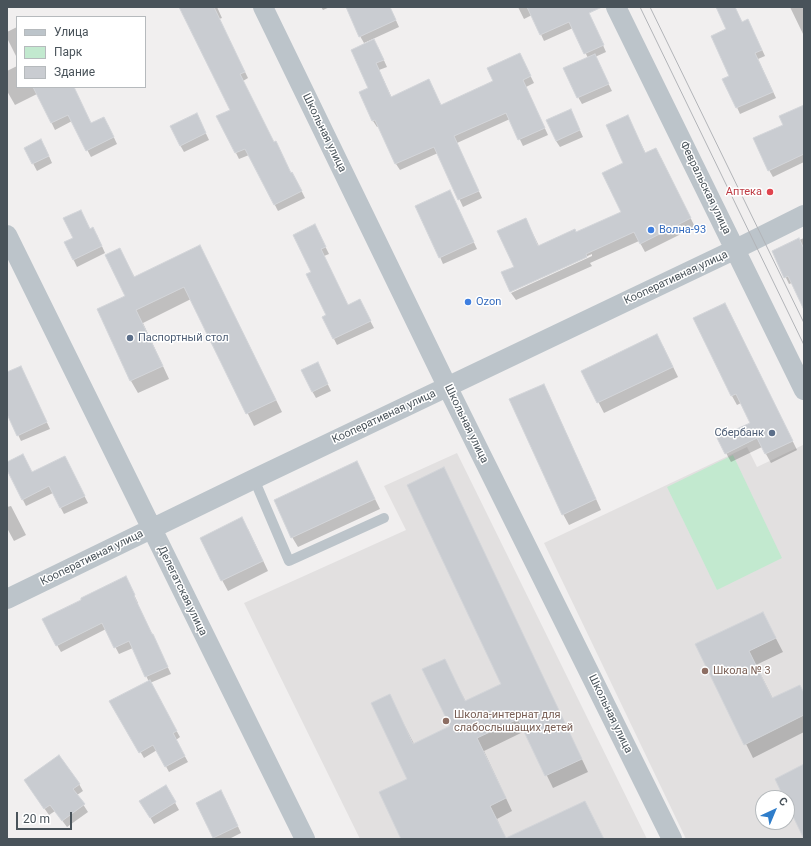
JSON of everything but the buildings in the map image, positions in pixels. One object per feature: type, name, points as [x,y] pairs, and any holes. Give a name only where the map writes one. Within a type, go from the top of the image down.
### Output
[{"type":"street","name":"Школьная улица","points":[[263,7],[447,386],[672,839]]},
{"type":"street","name":"Февральская улица","points":[[616,7],[804,390]]},
{"type":"street","name":"Кооперативная улица","points":[[7,599],[151,528],[736,249],[804,215]]},
{"type":"street","name":"Делегатская улица","points":[[7,235],[305,839]]},
{"type":"lane","points":[[254,479],[289,561],[384,518]]},
{"type":"shaded area","name":"Школа № 3","points":[[803,445],[804,839],[686,839],[544,543],[747,447],[757,467]]},
{"type":"shaded area","name":"Школа-интернат для слабослышащих детей","points":[[457,453],[647,839],[360,839],[244,603],[406,530],[384,486]]},
{"type":"green space","points":[[733,455],[782,558],[717,590],[667,487]]},
{"type":"tram line","points":[[640,7],[804,345]]},
{"type":"tram line","points":[[650,7],[804,323]]},
{"type":"place","name":"Аптека","points":[[770,192]]},
{"type":"place","name":"Волна-93","points":[[651,230]]},
{"type":"place","name":"Ozon","points":[[468,302]]},
{"type":"place","name":"Паспортный стол","points":[[130,338]]},
{"type":"place","name":"Сбербанк","points":[[772,433]]},
{"type":"place","name":"Школа № 3","points":[[705,671]]},
{"type":"place","name":"Школа-интернат для слабослышащих детей","points":[[446,721]]}]
